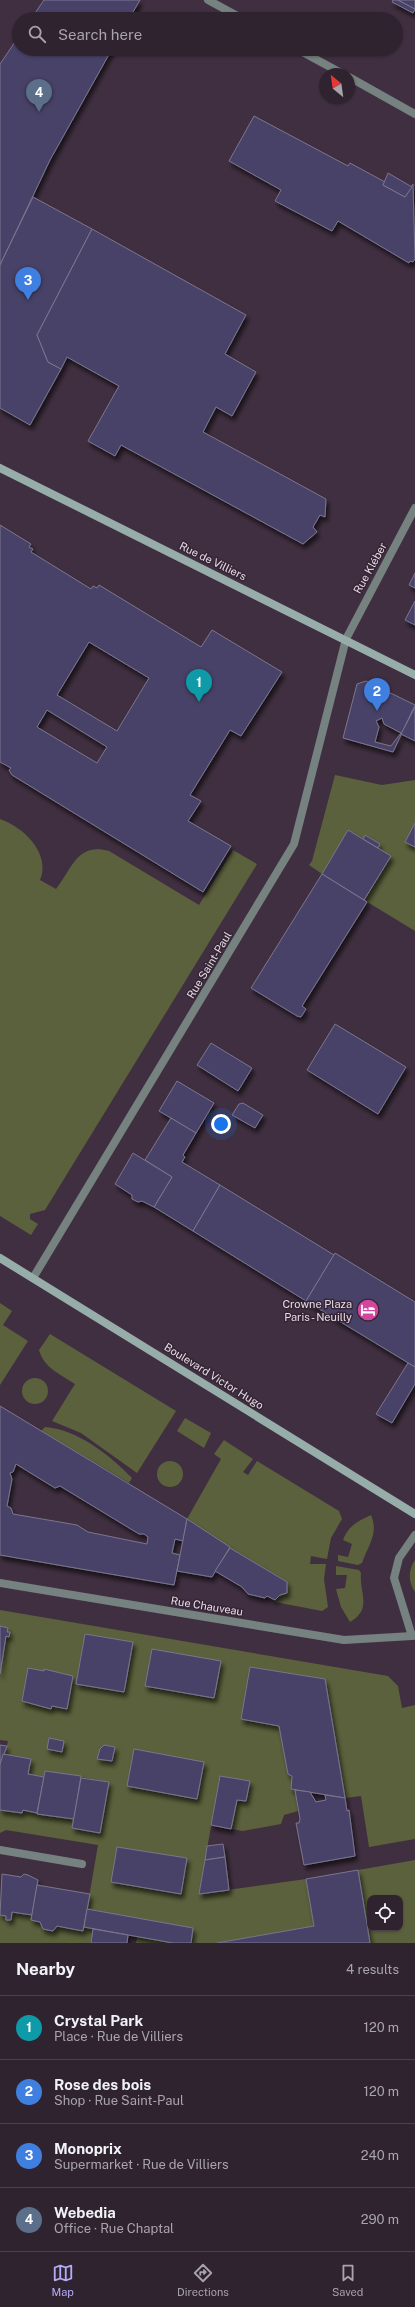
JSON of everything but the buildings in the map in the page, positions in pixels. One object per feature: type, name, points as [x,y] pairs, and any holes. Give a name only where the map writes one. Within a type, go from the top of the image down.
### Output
[{"type":"street","points":[[208,0],[230,12]]},
{"type":"street","points":[[310,56],[332,68]]},
{"type":"street","points":[[355,80],[415,114]]},
{"type":"street","name":"Rue de Villiers","points":[[0,468],[415,674]]},
{"type":"street","name":"Rue Kléber","points":[[346,639],[415,508]]},
{"type":"street","name":"Rue Saint-Paul","points":[[33,1278],[294,844],[346,639]]},
{"type":"street","name":"Boulevard Victor Hugo","points":[[0,1258],[415,1514]]},
{"type":"street","points":[[413,1635],[394,1578],[399,1558],[415,1535]]},
{"type":"street","name":"Rue Chauveau","points":[[0,1583],[344,1640],[413,1635]]},
{"type":"street","points":[[0,1850],[82,1864]]},
{"type":"green space","points":[[335,775],[382,785],[415,780],[415,931],[364,900],[390,856],[378,848],[380,844],[366,835],[363,839],[348,830],[322,874],[309,865],[312,861]]},
{"type":"green space","points":[[0,819],[18,828],[33,843],[39,851],[42,861],[40,880],[56,889],[76,859],[89,850],[98,849],[109,851],[199,905],[233,850],[257,864],[45,1210],[30,1214],[30,1219],[38,1224],[31,1235],[0,1216]]},
{"type":"green space","points":[[0,1303],[12,1311],[3,1325],[28,1341],[0,1385]]},
{"type":"green space","points":[[50,1334],[176,1411],[137,1473],[81,1433],[52,1421],[75,1384],[53,1370],[41,1356],[39,1350]]},
{"type":"green space","points":[[35,1378],[44,1382],[48,1391],[44,1400],[35,1404],[26,1400],[22,1391],[26,1382]]},
{"type":"green space","points":[[185,1418],[211,1433],[204,1448],[177,1431]]},
{"type":"green space","points":[[45,1427],[70,1433],[93,1445],[132,1478],[129,1483],[41,1431]]},
{"type":"green space","points":[[224,1440],[253,1459],[243,1472],[248,1475],[257,1461],[339,1511],[342,1519],[331,1538],[327,1559],[311,1556],[310,1564],[326,1564],[324,1579],[328,1607],[322,1611],[275,1602],[280,1595],[287,1593],[287,1582],[230,1548],[187,1519],[221,1459],[214,1454]]},
{"type":"green space","points":[[170,1461],[179,1465],[183,1474],[179,1483],[170,1487],[161,1483],[157,1474],[161,1465]]},
{"type":"green space","points":[[371,1515],[374,1528],[373,1534],[362,1563],[358,1565],[338,1561],[338,1555],[348,1557],[352,1544],[343,1540],[345,1535],[351,1527]]},
{"type":"green space","points":[[415,1560],[415,1592],[410,1580],[410,1572]]},
{"type":"green space","points":[[336,1566],[359,1570],[361,1573],[363,1606],[357,1617],[350,1622],[341,1607],[336,1589],[345,1588],[347,1575],[336,1575]]},
{"type":"green space","points":[[0,1610],[388,1676],[398,1686],[402,1708],[415,1705],[415,1839],[369,1847],[361,1796],[345,1798],[325,1679],[250,1667],[241,1719],[279,1726],[288,1774],[292,1776],[291,1789],[295,1790],[298,1811],[284,1815],[281,1824],[243,1831],[231,1829],[237,1800],[246,1801],[250,1782],[220,1776],[199,1894],[306,1879],[314,1926],[217,1943],[191,1943],[193,1928],[87,1909],[98,1845],[6,1830],[0,1833],[0,1810],[22,1813],[23,1810],[74,1819],[109,1782],[45,1771],[44,1777],[28,1774],[31,1759],[5,1754],[8,1741],[0,1740]],"holes":[[[85,1634],[132,1642],[124,1691],[76,1684]],[[105,1745],[115,1747],[112,1761],[98,1759],[100,1749]]]},
{"type":"green space","points":[[415,1860],[415,1943],[370,1943],[368,1931],[403,1931],[403,1895],[367,1895],[367,1925],[358,1870]]},
{"type":"green space","points":[[12,1912],[32,1915],[31,1920],[40,1922],[43,1929],[53,1931],[57,1926],[83,1931],[84,1927],[93,1929],[91,1943],[0,1943],[0,1915],[6,1916],[6,1920],[10,1920]]},
{"type":"green space","points":[[137,1937],[173,1943],[136,1943]]},
{"type":"place","name":"Webedia","points":[[39,112]]},
{"type":"place","name":"Monoprix","points":[[28,300]]},
{"type":"place","name":"Crystal Park","points":[[199,702]]},
{"type":"place","name":"Rose des bois","points":[[377,711]]},
{"type":"place","name":"Crowne Plaza Paris - Neuilly","points":[[368,1310]]}]
